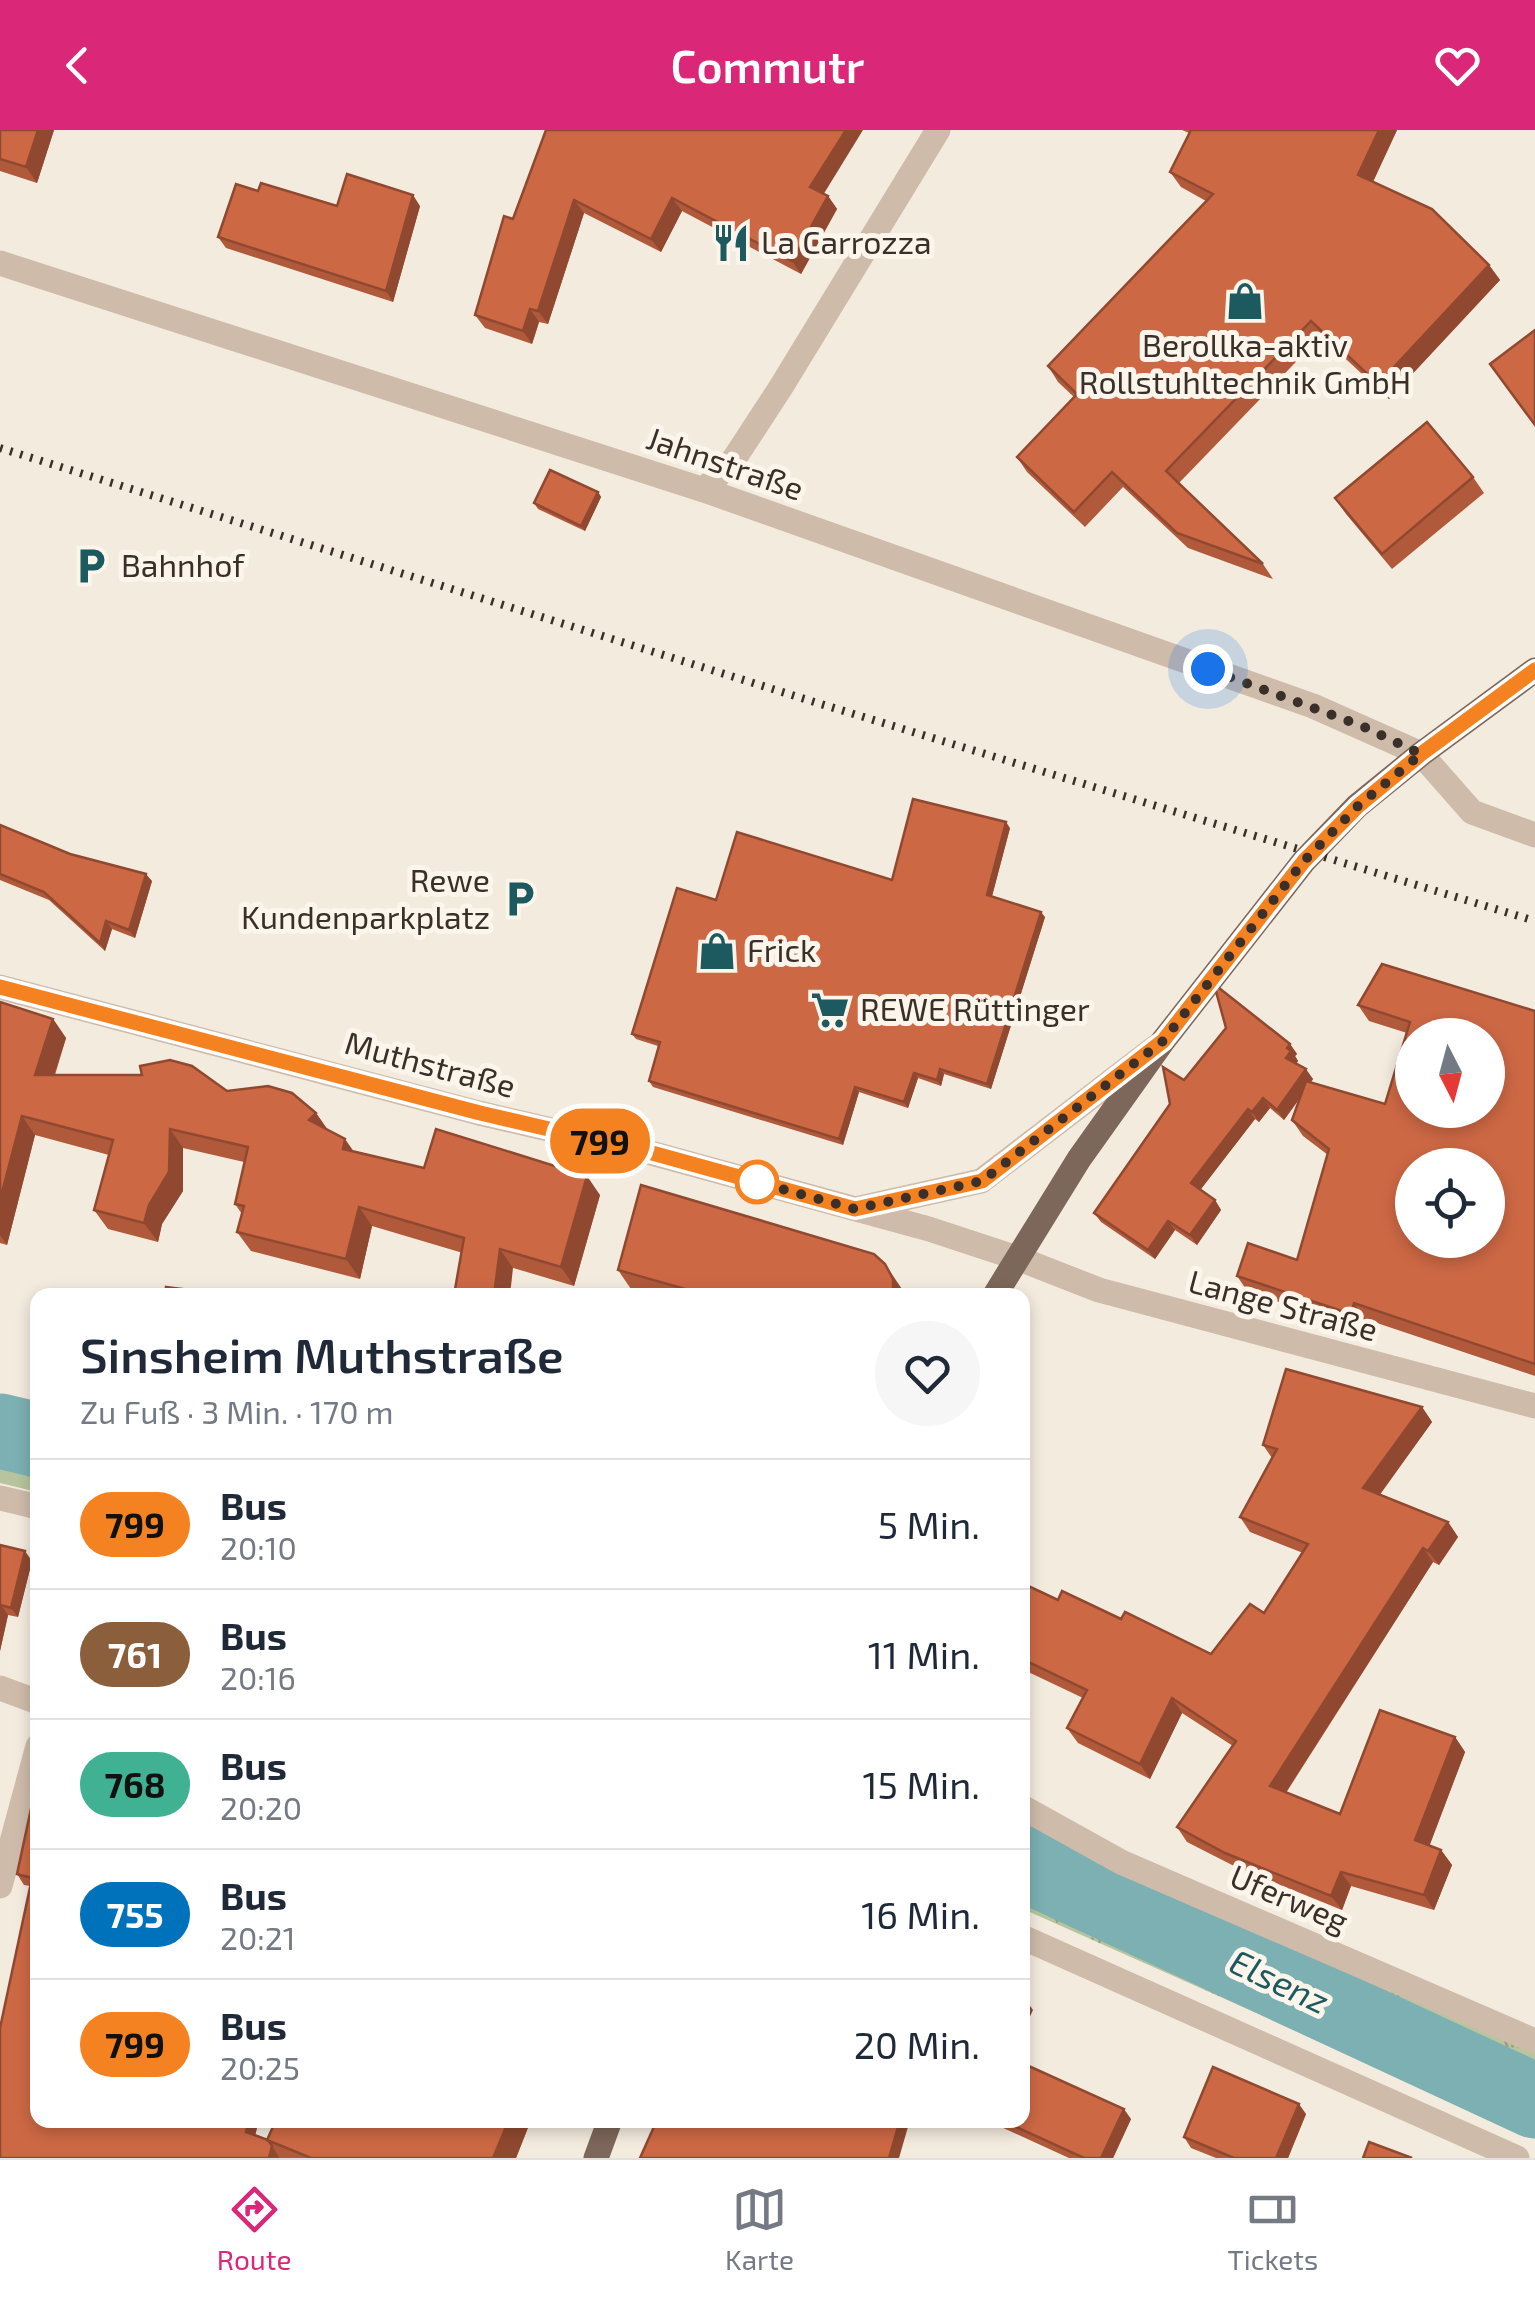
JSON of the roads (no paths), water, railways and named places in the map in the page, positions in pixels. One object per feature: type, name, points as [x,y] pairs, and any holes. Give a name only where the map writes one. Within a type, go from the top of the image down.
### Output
[{"type":"main road","points":[[999,1288],[1080,1159],[1163,1041],[1304,861],[1358,806],[1535,670]]},
{"type":"main road","points":[[596,2158],[607,2128]]},
{"type":"street","points":[[704,490],[734,459],[782,387],[938,130]]},
{"type":"street","name":"Jahnstraße","points":[[0,262],[704,490],[1312,706],[1421,754]]},
{"type":"street","points":[[1421,754],[1472,812],[1535,835]]},
{"type":"street","name":"Muthstraße","points":[[0,986],[480,1113],[652,1153],[1017,1258]]},
{"type":"street","points":[[855,1209],[982,1181],[1163,1041]]},
{"type":"street","name":"Lange Straße","points":[[1017,1258],[1099,1290],[1535,1406]]},
{"type":"street","points":[[0,1498],[30,1505]]},
{"type":"street","points":[[0,1688],[30,1699]]},
{"type":"street","points":[[0,1886],[30,1775]]},
{"type":"street","name":"Uferweg","points":[[1030,1812],[1121,1862],[1535,2041]]},
{"type":"street","points":[[1030,1941],[1517,2158]]},
{"type":"waterway","name":"Elsenz","points":[[0,1431],[30,1438]]},
{"type":"waterway","name":"Elsenz","points":[[1030,1867],[1535,2101]]},
{"type":"railway","points":[[0,448],[1535,921]]},
{"type":"place","name":"La Carrozza","points":[[731,243]]},
{"type":"place","name":"Berollka-aktiv Rollstuhltechnik GmbH","points":[[1245,301]]},
{"type":"place","name":"Bahnhof","points":[[91,566]]},
{"type":"place","name":"Rewe Kundenparkplatz","points":[[520,899]]},
{"type":"place","name":"Frick","points":[[717,951]]},
{"type":"place","name":"REWE Rüttinger","points":[[830,1010]]}]
